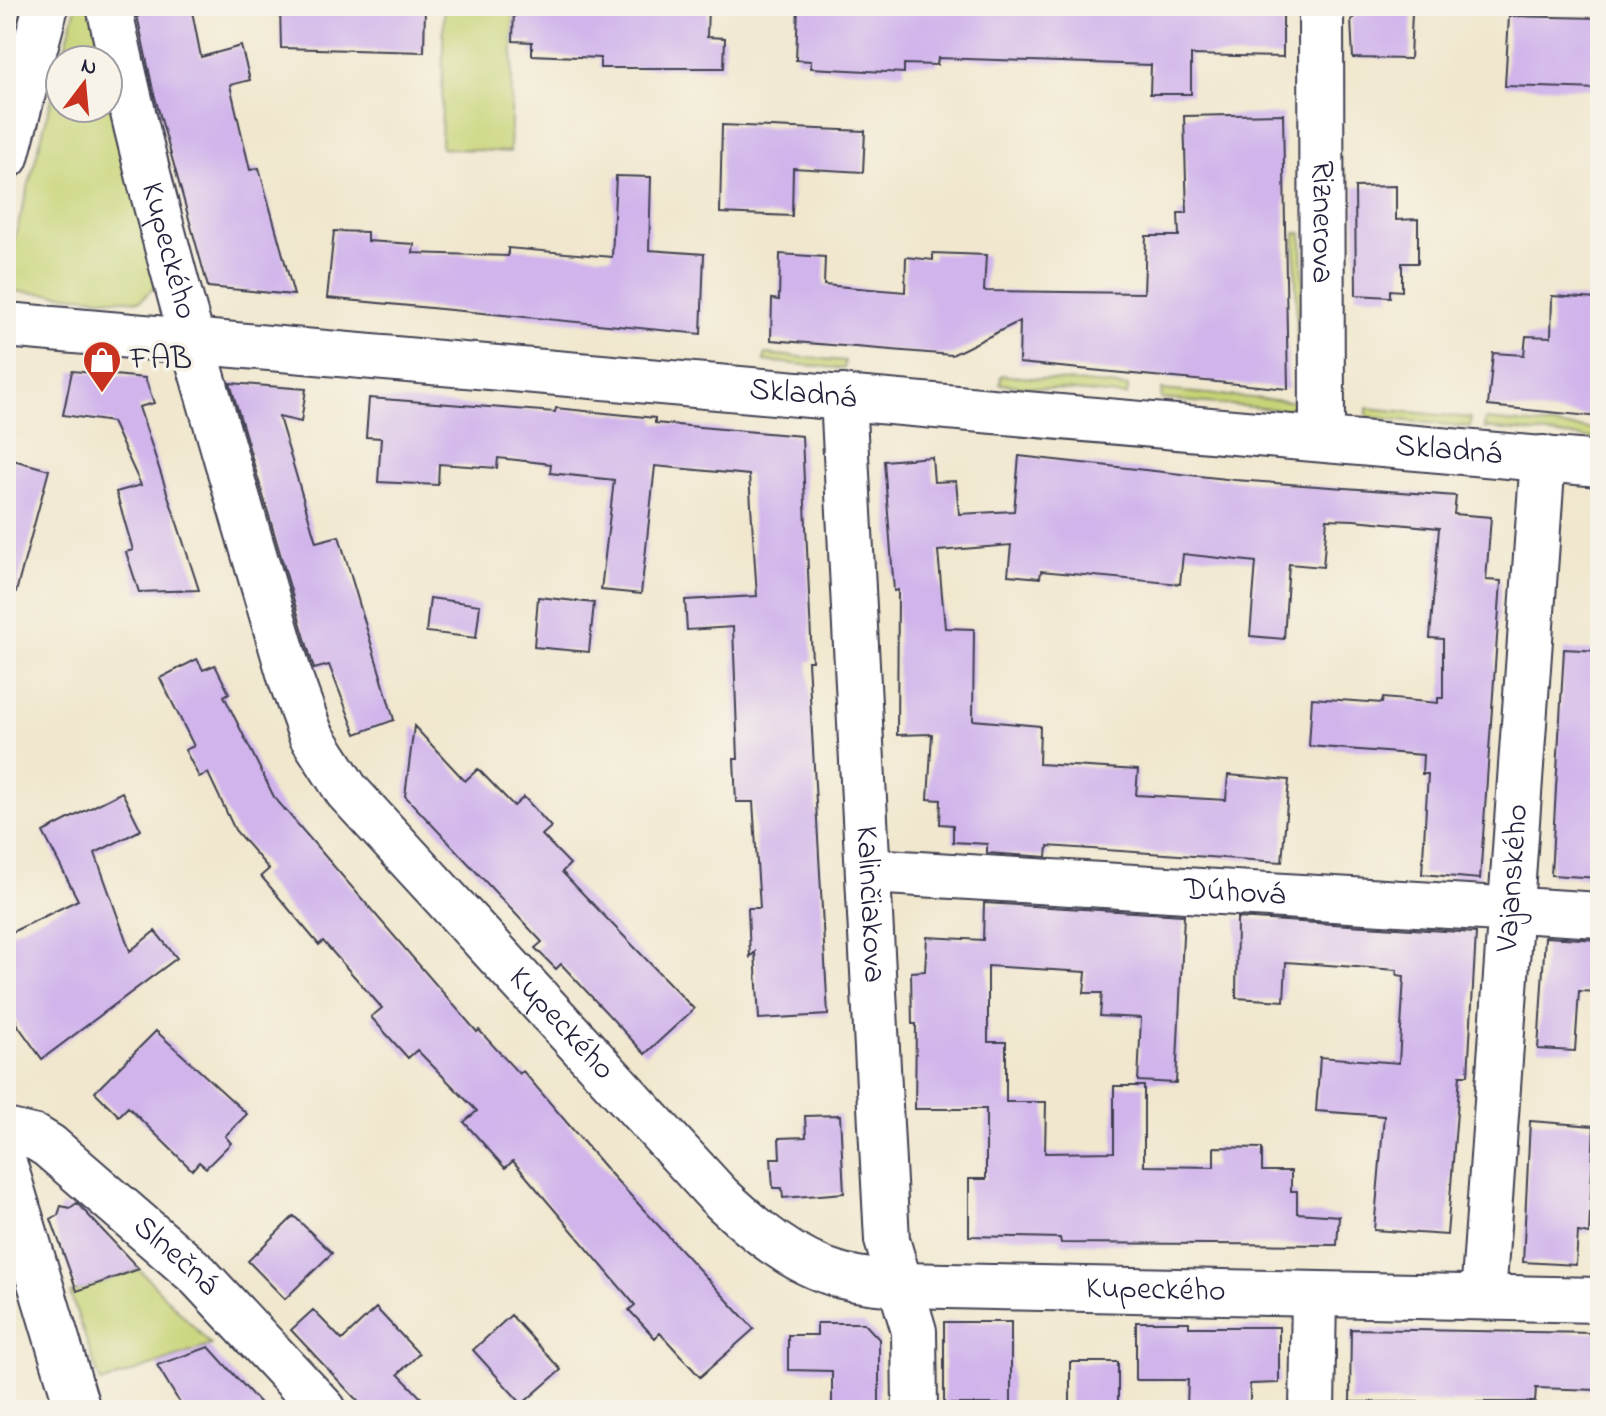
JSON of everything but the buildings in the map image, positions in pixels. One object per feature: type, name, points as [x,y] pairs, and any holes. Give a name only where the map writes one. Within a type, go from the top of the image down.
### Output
[{"type":"street","points":[[6,157],[46,6]]},
{"type":"street","name":"Kupeckého","points":[[109,6],[131,108],[192,342],[291,680],[311,735],[347,791],[708,1184],[752,1227],[793,1256],[839,1275],[902,1285],[1600,1300]]},
{"type":"street","name":"Riznerova","points":[[1321,6],[1322,439]]},
{"type":"street","name":"Skladná","points":[[6,325],[1600,464]]},
{"type":"street","name":"Kalinčiakova","points":[[843,397],[887,1240],[914,1331],[915,1410]]},
{"type":"street","name":"Vajanského","points":[[1483,1297],[1543,458]]},
{"type":"street","name":"Dúhová","points":[[869,871],[1600,915]]},
{"type":"street","name":"Slnečná","points":[[6,1131],[36,1138],[49,1146],[198,1275],[324,1410]]},
{"type":"street","points":[[6,1169],[78,1410]]},
{"type":"street","points":[[1312,1410],[1314,1296]]},
{"type":"green space","points":[[76,6],[93,6],[101,44],[66,44]]},
{"type":"green space","points":[[444,6],[514,6],[510,152],[441,148]]},
{"type":"green space","points":[[45,124],[119,124],[156,286],[140,301],[12,291],[6,287],[9,259]]},
{"type":"green space","points":[[1295,233],[1302,233],[1305,390],[1298,390]]},
{"type":"green space","points":[[765,354],[845,361],[844,369],[764,361]]},
{"type":"green space","points":[[1001,375],[1128,387],[1127,396],[1000,384]]},
{"type":"green space","points":[[1162,390],[1299,401],[1286,410],[1161,399]]},
{"type":"green space","points":[[1367,408],[1471,418],[1470,427],[1367,417]]},
{"type":"green space","points":[[1485,420],[1600,430],[1600,439],[1484,428]]},
{"type":"green space","points":[[139,1269],[211,1345],[101,1383],[70,1293]]},
{"type":"place","name":"FAB","points":[[102,394]]}]
